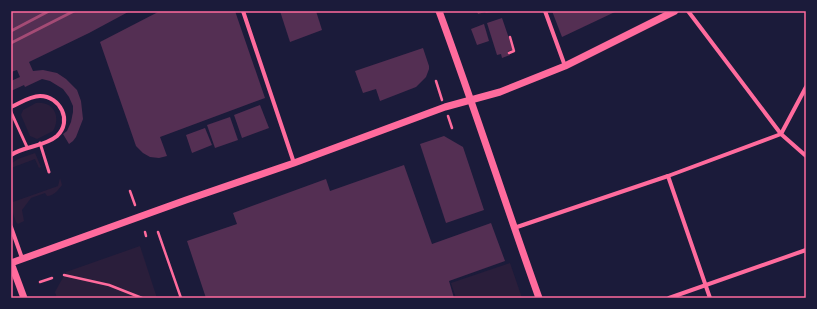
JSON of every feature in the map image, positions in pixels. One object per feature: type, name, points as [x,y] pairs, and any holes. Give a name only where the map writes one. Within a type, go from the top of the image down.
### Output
[{"type":"street","points":[[242,11],[294,163]]},
{"type":"street","points":[[439,11],[471,99],[539,298]]},
{"type":"street","points":[[545,11],[565,66]]},
{"type":"street","points":[[24,298],[11,263],[22,258],[294,163],[401,122],[471,99],[500,92],[565,66],[675,11]]},
{"type":"street","points":[[688,11],[781,134],[806,156]]},
{"type":"street","points":[[514,228],[668,176],[781,134],[806,87]]},
{"type":"street","points":[[11,107],[32,97],[39,96],[52,98],[58,103],[64,117],[64,124],[57,135],[50,140],[11,155]]},
{"type":"street","points":[[668,176],[710,298]]},
{"type":"street","points":[[11,227],[22,258]]},
{"type":"street","points":[[669,298],[806,250]]},
{"type":"lane","points":[[11,112],[27,148]]},
{"type":"lane","points":[[40,143],[49,172]]},
{"type":"path","points":[[509,53],[514,51],[510,37]]},
{"type":"path","points":[[130,191],[135,204]]},
{"type":"path","points":[[145,232],[146,236]]},
{"type":"path","points":[[158,232],[181,298]]},
{"type":"path","points":[[64,275],[109,285],[142,298]]},
{"type":"path","points":[[40,282],[52,278]]},
{"type":"shaded area","points":[[36,103],[42,103],[51,107],[56,115],[53,131],[37,139],[30,136],[21,115],[23,110]]},
{"type":"shaded area","points":[[35,153],[41,167],[39,168],[35,159],[11,168],[12,163],[18,159]]},
{"type":"shaded area","points":[[60,178],[62,185],[54,194],[47,196],[45,193],[31,198],[22,210],[24,221],[18,224],[11,208],[11,198],[13,202],[58,186]]},
{"type":"shaded area","points":[[140,246],[157,298],[57,298],[55,292],[66,272]]},
{"type":"shaded area","points":[[510,263],[522,298],[456,298],[451,283]]},
{"type":"building","points":[[11,11],[130,11],[29,62],[33,71],[43,70],[57,73],[66,79],[77,90],[81,101],[83,119],[76,137],[69,144],[63,134],[67,131],[71,122],[73,106],[63,89],[50,81],[42,79],[25,87],[24,85],[11,91],[11,81],[20,77],[17,70],[11,72]]},
{"type":"building","points":[[160,11],[235,11],[265,98],[160,137],[167,156],[159,158],[150,157],[136,146],[100,42]]},
{"type":"building","points":[[280,11],[316,11],[322,30],[290,42]]},
{"type":"building","points":[[477,11],[493,11],[493,12],[478,14]]},
{"type":"building","points":[[552,11],[617,11],[562,37]]},
{"type":"building","points":[[502,18],[513,50],[508,51],[510,55],[502,58],[501,54],[497,55],[487,23]]},
{"type":"building","points":[[484,24],[489,41],[477,45],[471,29]]},
{"type":"building","points":[[423,48],[429,69],[426,77],[416,87],[380,101],[376,89],[363,93],[355,71]]},
{"type":"building","points":[[260,105],[269,128],[242,138],[234,115]]},
{"type":"building","points":[[230,117],[238,140],[215,148],[207,125]]},
{"type":"building","points":[[205,128],[212,145],[192,153],[186,135]]},
{"type":"building","points":[[444,136],[463,147],[484,210],[446,223],[420,144]]},
{"type":"building","points":[[404,165],[432,244],[491,223],[505,261],[449,281],[454,298],[206,298],[187,241],[237,224],[233,213],[326,179],[330,191]]},
{"type":"railway","points":[[11,31],[49,11]]},
{"type":"railway","points":[[11,43],[74,11]]}]
